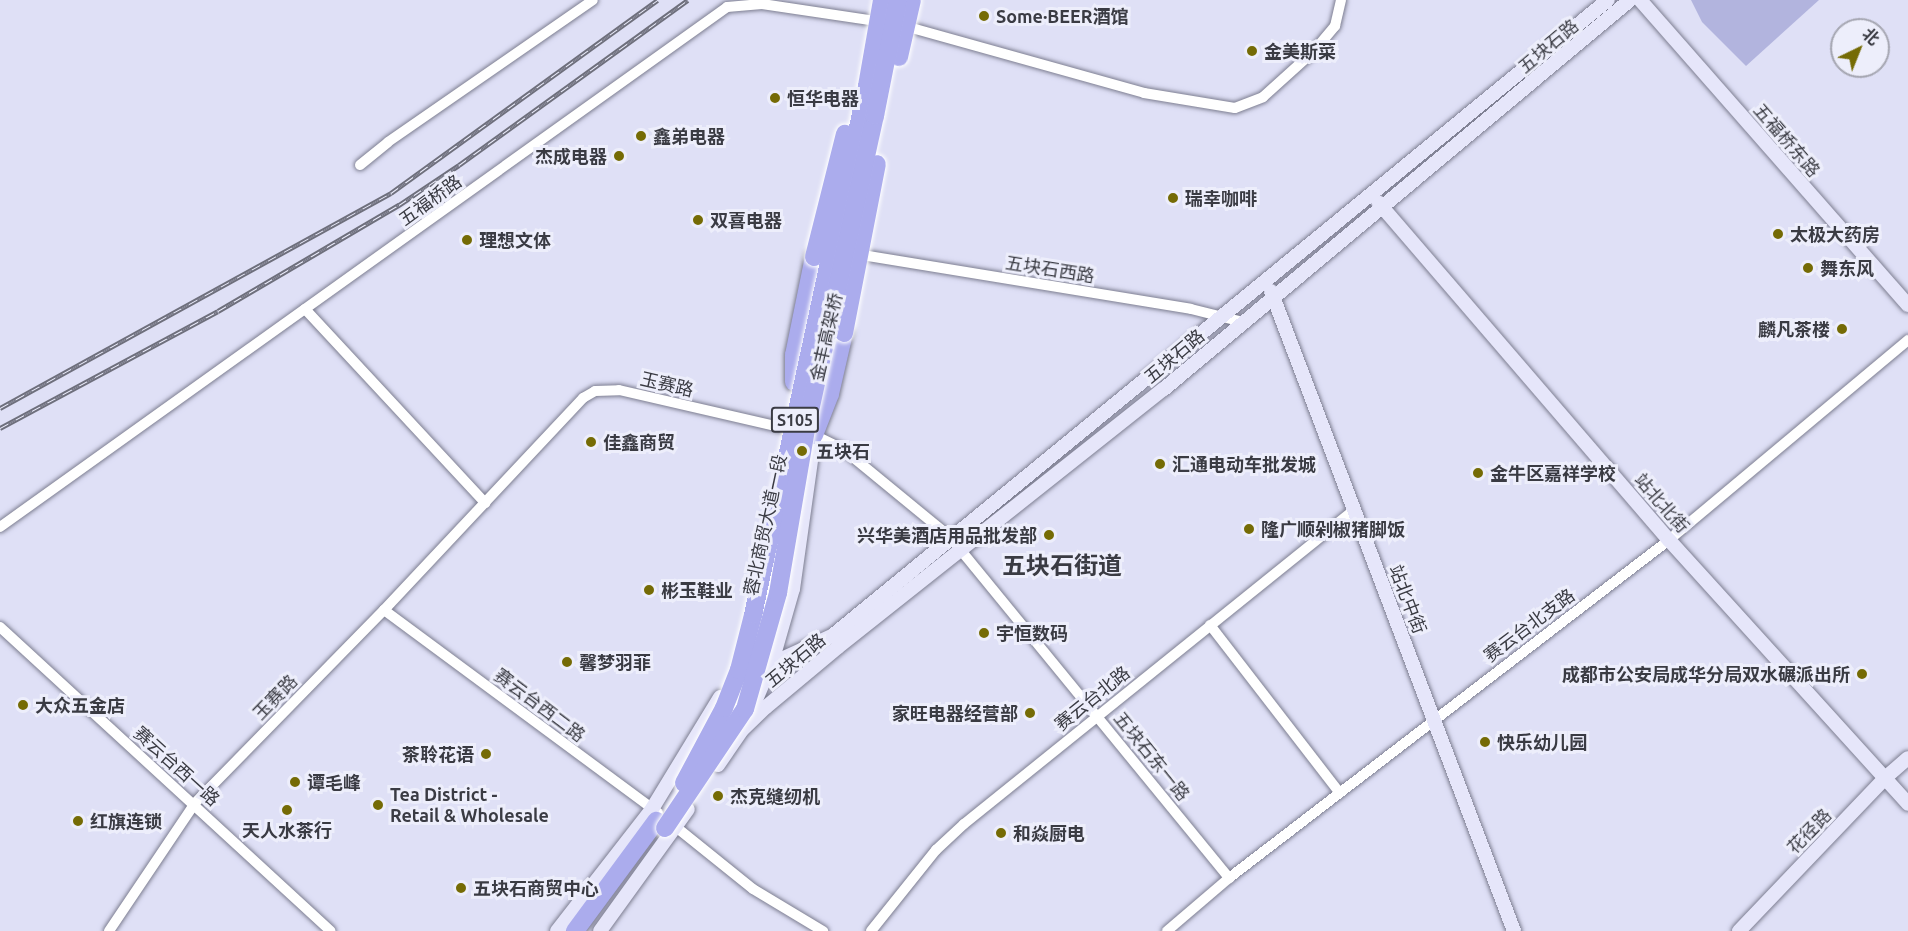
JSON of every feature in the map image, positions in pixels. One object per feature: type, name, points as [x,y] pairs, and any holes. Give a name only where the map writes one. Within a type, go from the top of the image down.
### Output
[{"type":"highway","points":[[794,382],[794,355],[814,257],[857,84],[873,0]]},
{"type":"highway","name":"金丰高架桥","points":[[662,821],[724,708],[739,670],[865,98],[881,0]]},
{"type":"highway","name":"金丰高架桥","points":[[662,821],[746,709],[778,593],[806,429],[900,0]]},
{"type":"highway","points":[[814,435],[830,394],[844,333],[912,0]]},
{"type":"highway","points":[[589,931],[662,821]]},
{"type":"highway","name":"蓉北商贸大道一段","points":[[575,931],[662,821]]},
{"type":"main road","name":"蓉北商贸大道一段","points":[[557,931],[662,821],[740,732],[772,662],[793,589],[814,435],[850,253],[906,26],[900,0]]},
{"type":"main road","name":"五块石路","points":[[721,695],[772,662],[808,649],[832,636],[1608,0]]},
{"type":"main road","name":"五块石路","points":[[740,732],[793,685],[961,549],[1164,389],[1632,1]]},
{"type":"main road","name":"五福桥东路","points":[[1632,1],[1908,305]]},
{"type":"main road","name":"蓉北商贸大道一段","points":[[600,931],[662,821],[734,672],[794,382],[824,262],[877,22]]},
{"type":"main road","name":"站北北街","points":[[1371,193],[1669,540],[1908,804]]},
{"type":"main road","name":"站北中街","points":[[1265,281],[1275,297],[1353,510],[1435,718],[1514,931]]},
{"type":"main road","name":"花径路","points":[[1738,931],[1885,778],[1908,758]]},
{"type":"street","points":[[360,165],[388,142],[594,0]]},
{"type":"street","name":"蓉北商贸大道一段","points":[[877,22],[881,0]]},
{"type":"street","name":"五福桥路","points":[[0,527],[728,8],[762,4],[906,26],[1144,93],[1235,108],[1263,97],[1314,51],[1335,26],[1341,0]]},
{"type":"street","name":"五块石西路","points":[[850,253],[1191,309],[1243,322]]},
{"type":"street","points":[[305,309],[485,503]]},
{"type":"street","name":"赛云台北支路","points":[[1167,931],[1229,878],[1669,540],[1908,340]]},
{"type":"street","name":"玉赛路","points":[[109,931],[195,803],[384,610],[583,398],[595,391],[618,390],[814,435]]},
{"type":"street","name":"五块石东一路","points":[[814,435],[843,449],[950,537],[1098,714],[1229,878]]},
{"type":"street","name":"赛云台北路","points":[[871,931],[936,850],[1098,714],[1353,510]]},
{"type":"street","name":"赛云台西二路","points":[[384,610],[753,889],[823,931]]},
{"type":"street","points":[[1210,625],[1340,793]]},
{"type":"street","name":"赛云台西一路","points":[[0,627],[195,803],[331,931]]},
{"type":"shaded area","points":[[1691,0],[1819,0],[1746,66],[1702,22]]},
{"type":"railway","points":[[0,408],[391,193],[658,0]]},
{"type":"railway","points":[[0,428],[218,311],[399,205],[459,165],[688,0]]},
{"type":"place","name":"Some·BEER酒馆","points":[[984,16]]},
{"type":"place","name":"金美斯菜","points":[[1252,51]]},
{"type":"place","name":"恒华电器","points":[[775,98]]},
{"type":"place","name":"鑫弟电器","points":[[641,136]]},
{"type":"place","name":"杰成电器","points":[[619,156]]},
{"type":"place","name":"瑞幸咖啡","points":[[1173,198]]},
{"type":"place","name":"双喜电器","points":[[698,220]]},
{"type":"place","name":"太极大药房","points":[[1778,234]]},
{"type":"place","name":"理想文体","points":[[467,240]]},
{"type":"place","name":"舞东风","points":[[1808,268]]},
{"type":"place","name":"麟凡茶楼","points":[[1842,329]]},
{"type":"place","name":"佳鑫商贸","points":[[591,442]]},
{"type":"place","name":"五块石","points":[[802,451]]},
{"type":"place","name":"汇通电动车批发城","points":[[1160,464]]},
{"type":"place","name":"金牛区嘉祥学校","points":[[1478,473]]},
{"type":"place","name":"隆广顺剁椒猪脚饭","points":[[1249,529]]},
{"type":"place","name":"兴华美酒店用品批发部","points":[[1049,535]]},
{"type":"place","name":"彬玉鞋业","points":[[649,590]]},
{"type":"place","name":"宇恒数码","points":[[984,633]]},
{"type":"place","name":"馨梦羽菲","points":[[567,662]]},
{"type":"place","name":"成都市公安局成华分局双水碾派出所","points":[[1862,674]]},
{"type":"place","name":"大众五金店","points":[[23,705]]},
{"type":"place","name":"家旺电器经营部","points":[[1030,713]]},
{"type":"place","name":"快乐幼儿园","points":[[1485,742]]},
{"type":"place","name":"茶聆花语","points":[[486,754]]},
{"type":"place","name":"谭毛峰","points":[[295,782]]},
{"type":"place","name":"杰克缝纫机","points":[[718,796]]},
{"type":"place","name":"Tea District - Retail & Wholesale","points":[[378,805]]},
{"type":"place","name":"天人水茶行","points":[[287,810]]},
{"type":"place","name":"红旗连锁","points":[[78,821]]},
{"type":"place","name":"和焱厨电","points":[[1001,833]]},
{"type":"place","name":"五块石商贸中心","points":[[461,888]]},
{"type":"district","name":"五块石街道","points":[[1062,566]]}]
